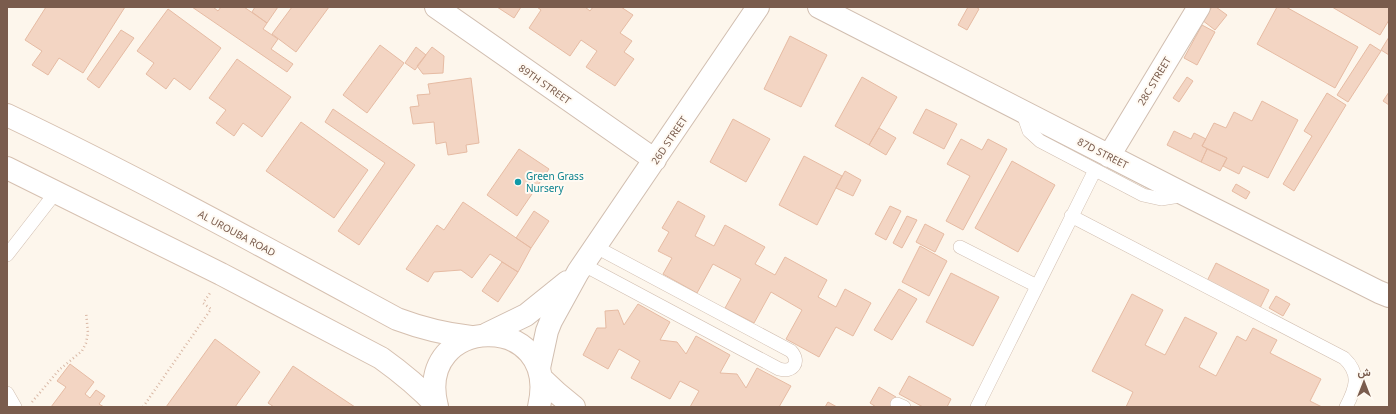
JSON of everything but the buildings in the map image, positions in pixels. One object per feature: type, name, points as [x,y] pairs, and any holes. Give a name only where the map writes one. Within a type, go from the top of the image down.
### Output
[{"type":"street","name":"89TH STREET","points":[[436,7],[655,160]]},
{"type":"street","name":"26D STREET","points":[[539,407],[542,393],[540,373],[547,330],[551,321],[581,269],[758,7]]},
{"type":"street","name":"87D STREET","points":[[819,7],[1022,111],[1102,163],[1186,195],[1389,296]]},
{"type":"street","name":"28C STREET","points":[[1102,163],[1199,7]]},
{"type":"street","name":"AL UROUBA ROAD","points":[[7,114],[82,151],[242,235],[396,319],[421,328],[446,334],[503,336],[518,343],[530,354],[540,373]]},
{"type":"street","points":[[7,168],[221,274],[381,358],[402,372],[437,406]]},
{"type":"street","name":"26D STREET","points":[[437,406],[434,389],[436,372],[444,357],[456,345],[526,316],[581,269]]},
{"type":"street","points":[[540,373],[557,393],[574,407]]},
{"type":"lane","points":[[977,407],[1071,216],[1102,163]]},
{"type":"lane","points":[[7,255],[56,192]]},
{"type":"lane","points":[[1071,216],[1344,358],[1349,362],[1354,370],[1356,379],[1355,389],[1346,407]]},
{"type":"lane","points":[[581,269],[779,370],[790,370],[794,366],[796,361],[795,355],[791,351],[596,247]]},
{"type":"lane","points":[[960,247],[1037,286]]},
{"type":"lane","points":[[7,393],[15,407]]},
{"type":"path","points":[[143,407],[211,308],[203,303],[221,274]]},
{"type":"path","points":[[27,407],[59,370],[82,351],[88,334],[86,312]]},
{"type":"place","name":"Green Grass Nursery","points":[[518,182]]}]
